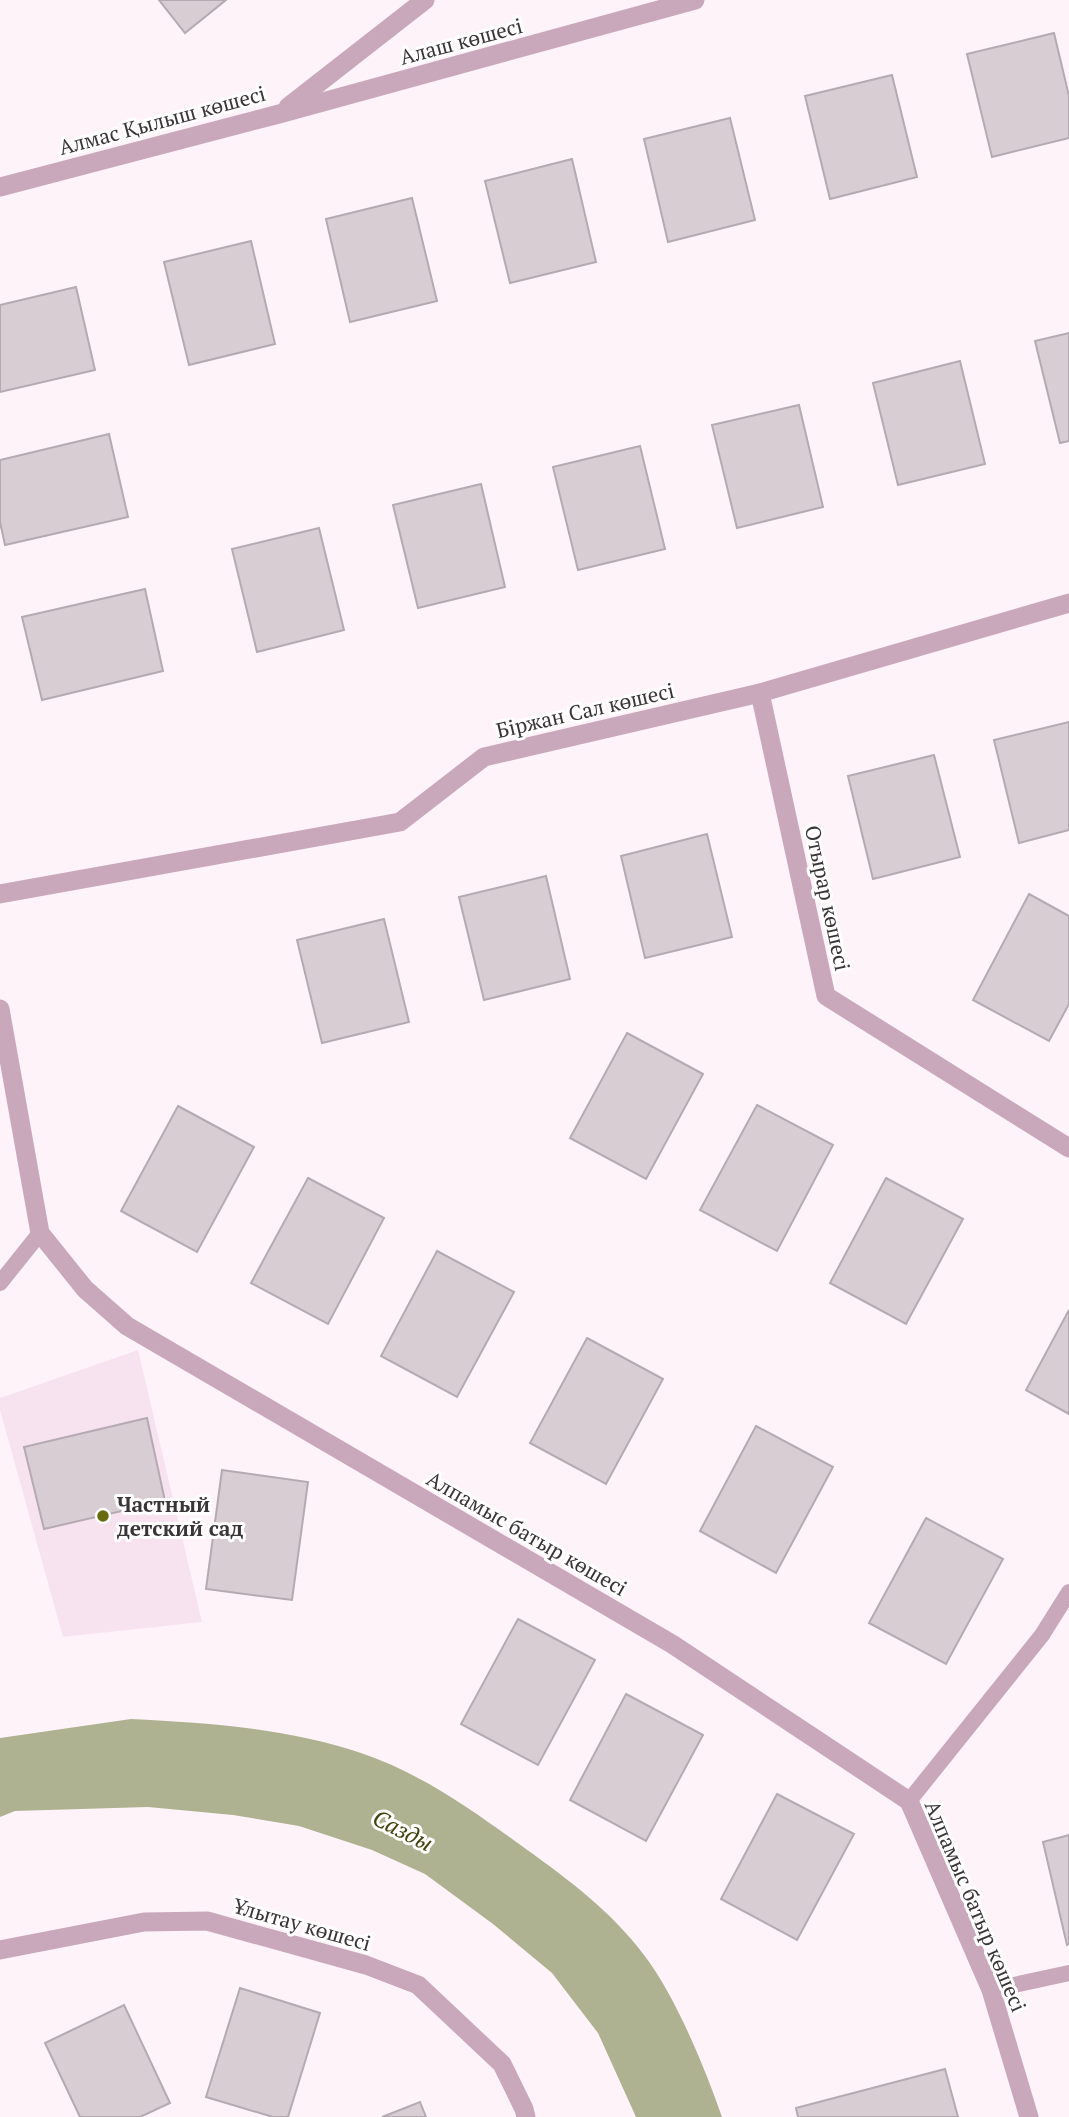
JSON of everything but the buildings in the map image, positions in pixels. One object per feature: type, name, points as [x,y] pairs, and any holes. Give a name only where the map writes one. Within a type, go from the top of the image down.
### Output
[{"type":"street","name":"Алмас Қылыш көшесі","points":[[0,187],[279,114],[425,0]]},
{"type":"street","name":"Алаш көшесі","points":[[279,114],[695,0]]},
{"type":"street","name":"Біржан Сал көшесі","points":[[0,894],[400,821],[484,757],[760,693],[1069,603]]},
{"type":"street","name":"Отырар көшесі","points":[[760,693],[826,996],[1069,1147]]},
{"type":"street","name":"Алпамыс батыр көшесі","points":[[0,1009],[40,1233],[85,1289],[127,1326],[672,1644],[909,1801],[991,1990],[1030,2117]]},
{"type":"street","name":"Ұлытау көшесі","points":[[0,1950],[144,1922],[207,1921],[366,1965],[418,1985],[502,2064],[526,2117]]},
{"type":"lane","points":[[0,1283],[40,1233]]},
{"type":"lane","points":[[909,1801],[1042,1634],[1069,1592]]},
{"type":"lane","points":[[991,1990],[1069,1973]]},
{"type":"shaded area","name":"Частный детский сад","points":[[138,1350],[202,1622],[63,1637],[0,1410],[0,1398]]},
{"type":"water","name":"Сазды","points":[[131,1719],[247,1728],[333,1745],[405,1771],[467,1808],[574,1885],[632,1939],[656,1971],[678,2011],[722,2117],[636,2117],[598,2033],[552,1973],[493,1924],[425,1874],[372,1850],[299,1826],[233,1815],[148,1807],[15,1811],[0,1817],[0,1738]]},
{"type":"place","name":"Частный детский сад","points":[[103,1516]]}]
